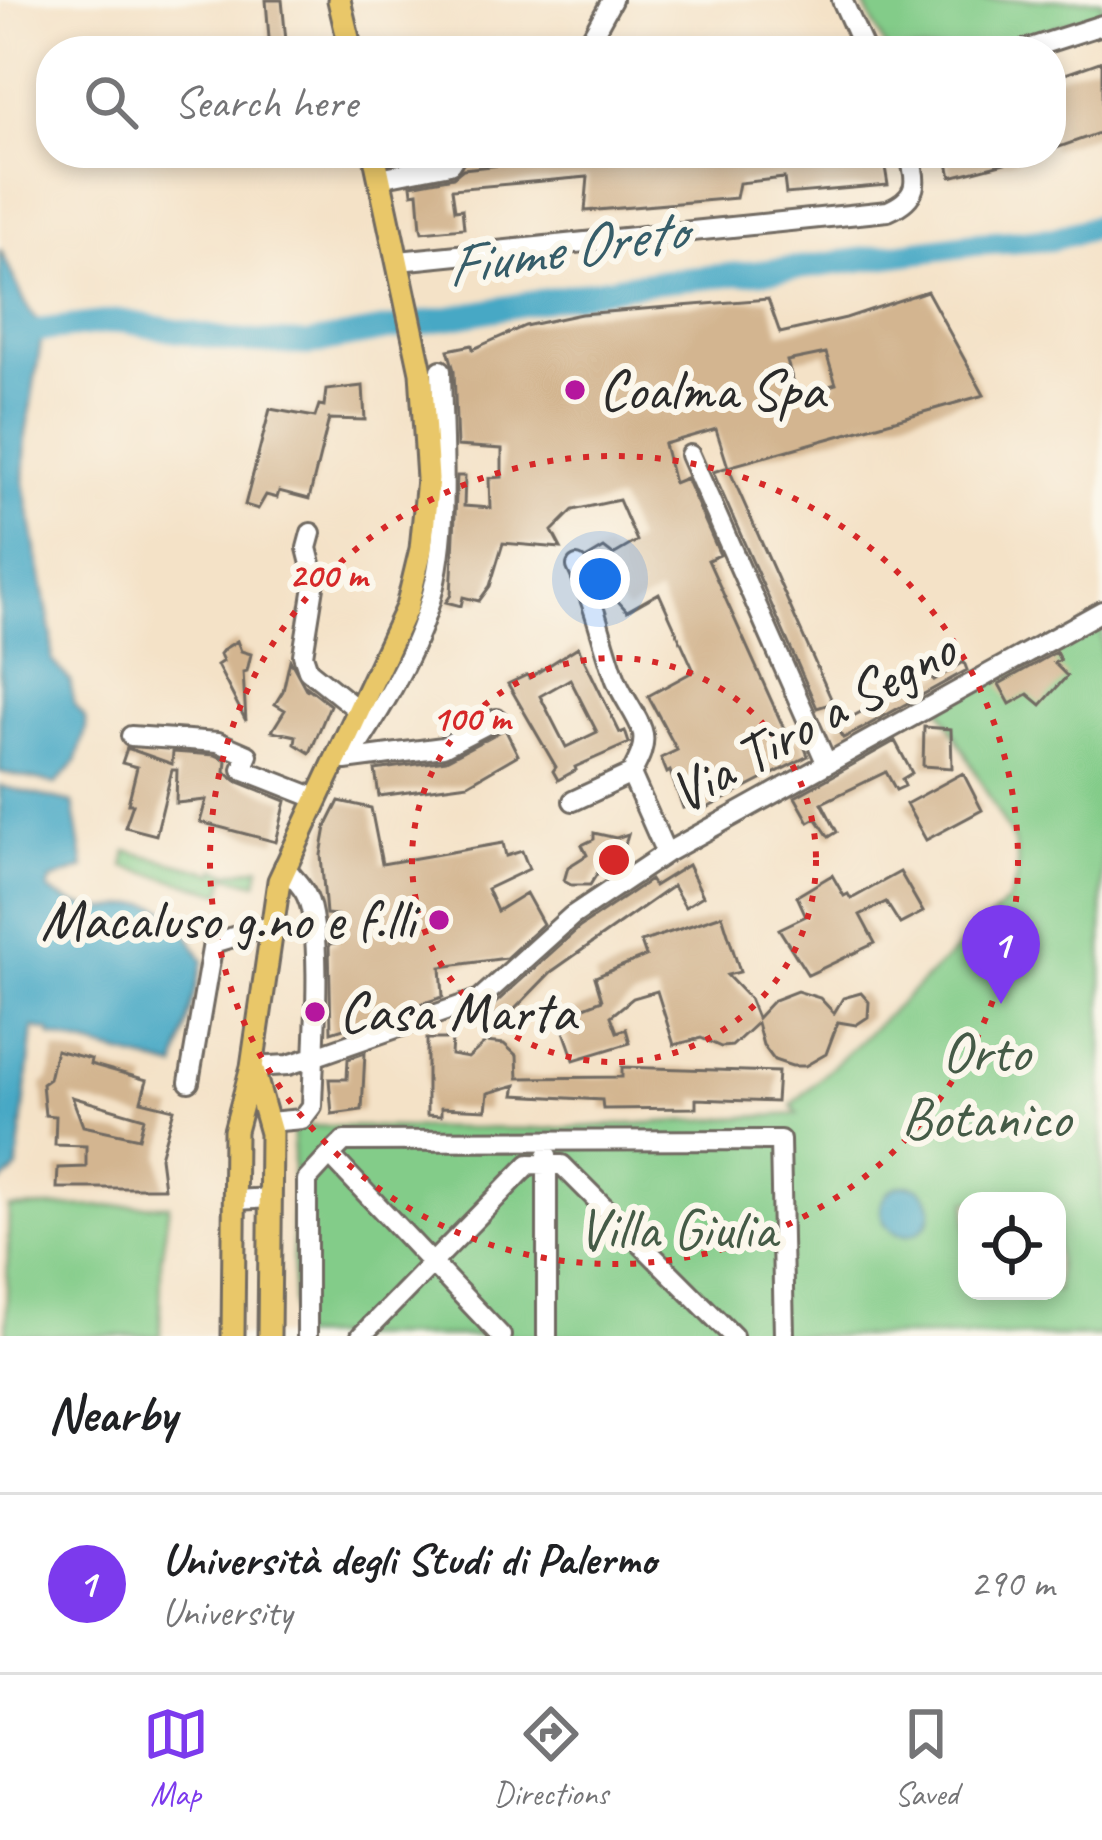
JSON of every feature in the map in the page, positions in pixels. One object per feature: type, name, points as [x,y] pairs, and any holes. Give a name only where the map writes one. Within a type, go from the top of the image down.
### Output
[{"type":"main road","points":[[339,0],[347,36]]},
{"type":"main road","points":[[233,1336],[235,1131],[252,1067],[284,866],[316,798],[342,760],[358,710],[406,607],[421,549],[431,371],[378,168]]},
{"type":"main road","points":[[252,1067],[269,1122],[269,1336]]},
{"type":"street","points":[[592,36],[612,0]]},
{"type":"street","points":[[842,0],[858,36]]},
{"type":"street","points":[[1066,37],[1102,25]]},
{"type":"street","points":[[380,178],[430,168]]},
{"type":"street","points":[[400,267],[888,211],[905,203],[916,188],[914,168]]},
{"type":"street","points":[[342,760],[414,643],[428,609],[442,522],[431,371]]},
{"type":"street","points":[[690,455],[826,762]]},
{"type":"street","points":[[311,533],[307,548],[315,580],[303,655],[308,670],[358,710]]},
{"type":"street","points":[[572,801],[632,774],[644,734],[622,695],[602,641],[600,621],[577,566]]},
{"type":"street","name":"Via Tiro a Segno","points":[[252,1067],[313,1058],[480,999],[572,916],[666,853],[1102,611]]},
{"type":"street","points":[[342,760],[443,747],[497,719]]},
{"type":"street","points":[[131,736],[218,742],[248,755],[242,770],[316,798]]},
{"type":"street","points":[[632,774],[666,853]]},
{"type":"street","points":[[269,1122],[302,1119],[312,1106],[312,923],[308,897],[284,866]]},
{"type":"street","points":[[188,1082],[213,943],[273,925]]},
{"type":"street","points":[[307,1336],[307,1180],[344,1141],[780,1140],[784,1336]]},
{"type":"street","points":[[547,1142],[547,1336]]},
{"type":"street","points":[[330,1155],[501,1336]]},
{"type":"street","points":[[361,1336],[530,1164],[562,1165],[734,1336]]},
{"type":"street","points":[[236,1200],[271,1198]]},
{"type":"green space","points":[[1102,0],[1102,12],[1026,36],[880,36],[863,2]]},
{"type":"green space","points":[[1102,621],[1102,1336],[293,1336],[293,1126],[547,1129],[798,1114],[792,1105],[1007,902],[1018,864],[1013,840],[940,708]]},
{"type":"green space","points":[[127,851],[215,873],[216,869],[229,873],[260,867],[257,883],[226,876],[222,893],[124,867]]},
{"type":"green space","points":[[169,1205],[161,1259],[160,1336],[6,1336],[9,1208]]},
{"type":"water","points":[[0,249],[43,330],[26,434],[24,483],[52,660],[70,681],[74,704],[85,718],[76,762],[56,784],[0,772]]},
{"type":"water","points":[[0,786],[73,803],[84,868],[51,880],[48,889],[89,907],[145,904],[161,908],[179,923],[203,961],[176,1068],[33,1028],[17,1170],[0,1184]]},
{"type":"water","points":[[906,1185],[923,1193],[931,1210],[923,1227],[906,1235],[889,1227],[881,1210],[889,1193]]},
{"type":"building","points":[[266,0],[282,0],[286,36],[269,36]]},
{"type":"building","points":[[1102,61],[1102,132],[1066,145],[1066,74]]},
{"type":"building","points":[[885,168],[888,185],[786,194],[784,178],[739,183],[736,198],[585,211],[588,177],[452,189],[455,210],[462,209],[464,228],[422,232],[418,192],[412,193],[411,185],[453,177],[463,169]]},
{"type":"building","points":[[949,168],[986,168],[951,177]]},
{"type":"building","points":[[927,291],[984,395],[728,467],[716,429],[664,444],[674,483],[686,478],[720,555],[708,560],[790,742],[801,738],[808,756],[697,813],[692,805],[683,808],[670,771],[667,773],[661,758],[677,750],[648,696],[694,671],[659,593],[627,611],[617,600],[607,605],[587,558],[604,548],[613,555],[637,541],[619,500],[573,510],[552,531],[561,548],[503,543],[490,586],[479,601],[463,597],[461,606],[446,602],[451,595],[457,476],[465,476],[464,506],[490,508],[489,478],[502,477],[502,449],[457,446],[454,370],[448,350],[472,345],[473,349],[525,326],[581,314],[768,299],[780,333],[846,318]],"holes":[[[826,353],[836,384],[797,396],[787,361]]]},
{"type":"building","points":[[363,386],[365,420],[329,419],[309,499],[279,491],[277,498],[266,495],[258,509],[245,505],[270,409],[315,417],[319,405],[324,406],[326,390]]},
{"type":"building","points":[[728,467],[833,703],[817,708],[713,472]]},
{"type":"building","points":[[237,641],[241,651],[251,654],[243,672],[246,721],[217,665],[223,661],[224,649]]},
{"type":"building","points":[[578,647],[629,743],[575,767],[558,780],[556,767],[508,684],[529,678]],"holes":[[[570,679],[597,732],[566,747],[540,696]]]},
{"type":"building","points":[[1056,652],[1060,660],[1054,663],[1067,676],[1041,705],[1028,694],[1010,704],[999,684]]},
{"type":"building","points":[[290,660],[307,691],[307,687],[330,705],[310,753],[295,744],[296,736],[272,731],[285,710],[275,704]]},
{"type":"building","points":[[964,662],[967,670],[843,738],[835,726],[929,675],[934,680]]},
{"type":"building","points":[[924,727],[951,729],[952,768],[923,766]]},
{"type":"building","points":[[505,729],[518,755],[468,784],[379,796],[375,770],[446,760]]},
{"type":"building","points":[[895,741],[912,773],[902,779],[905,786],[896,790],[886,772],[822,803],[837,832],[829,837],[816,818],[809,822],[795,797]]},
{"type":"building","points":[[127,748],[172,764],[173,752],[226,760],[225,772],[236,781],[286,801],[276,842],[200,822],[206,800],[176,803],[177,770],[172,770],[156,835],[125,827],[137,767],[122,763]]},
{"type":"building","points":[[963,773],[982,810],[926,840],[906,804]]},
{"type":"building","name":"Macaluso g.no e f.lli","points":[[339,801],[371,808],[382,864],[503,843],[506,856],[522,851],[529,869],[487,889],[497,911],[526,893],[543,924],[506,958],[441,967],[443,997],[331,1032],[329,944],[336,943],[337,915],[326,914],[321,855],[326,827]]},
{"type":"building","points":[[594,833],[616,838],[628,834],[620,862],[600,869],[590,885],[571,885],[564,881],[568,867],[587,855],[582,845],[594,839]]},
{"type":"building","points":[[688,865],[703,896],[685,907],[673,886],[551,972],[510,1014],[469,1017],[489,1009],[580,927],[650,880],[654,886]]},
{"type":"building","points":[[900,872],[923,912],[900,924],[886,902],[860,915],[875,943],[808,975],[779,929],[806,916],[797,896],[832,875],[844,896],[851,899]]},
{"type":"building","points":[[722,915],[740,972],[727,975],[749,998],[757,1018],[774,1000],[797,991],[820,998],[834,1013],[843,998],[861,993],[869,1002],[868,1017],[856,1025],[838,1022],[826,1054],[805,1066],[792,1066],[774,1060],[763,1045],[757,1023],[732,1046],[721,1047],[701,1038],[674,1045],[657,991],[633,998],[611,1016],[617,1032],[626,1029],[630,1043],[574,1060],[559,1017],[602,1000],[595,977],[646,956],[641,942]]},
{"type":"building","points":[[427,1039],[452,1039],[451,1055],[468,1058],[486,1042],[504,1044],[517,1056],[518,1078],[622,1077],[622,1067],[778,1072],[776,1102],[696,1099],[696,1108],[603,1109],[602,1100],[514,1095],[516,1085],[488,1093],[486,1110],[441,1108],[441,1116],[427,1115]]},
{"type":"building","points":[[56,1050],[147,1080],[141,1101],[174,1109],[160,1157],[164,1188],[57,1188],[58,1168],[86,1167],[86,1146],[55,1145],[56,1116],[45,1115],[42,1084],[49,1079]],"holes":[[[72,1097],[144,1118],[139,1138],[83,1126]]]},
{"type":"building","points":[[365,1053],[362,1110],[332,1114],[329,1079],[347,1079],[348,1059]]},
{"type":"waterway","name":"Fiume Oreto","points":[[43,330],[120,321],[235,341],[308,344],[628,285],[1053,239],[1102,225]]},
{"type":"place","name":"Coalma Spa","points":[[575,390]]},
{"type":"place","name":"Macaluso g.no e f.lli","points":[[439,920]]},
{"type":"place","name":"Università degli Studi di Palermo","points":[[1001,1004]]},
{"type":"place","name":"Casa Marta","points":[[315,1012]]},
{"type":"park label","name":"Orto Botanico","points":[[986,1085]]},
{"type":"park label","name":"Villa Giulia","points":[[677,1229]]}]
